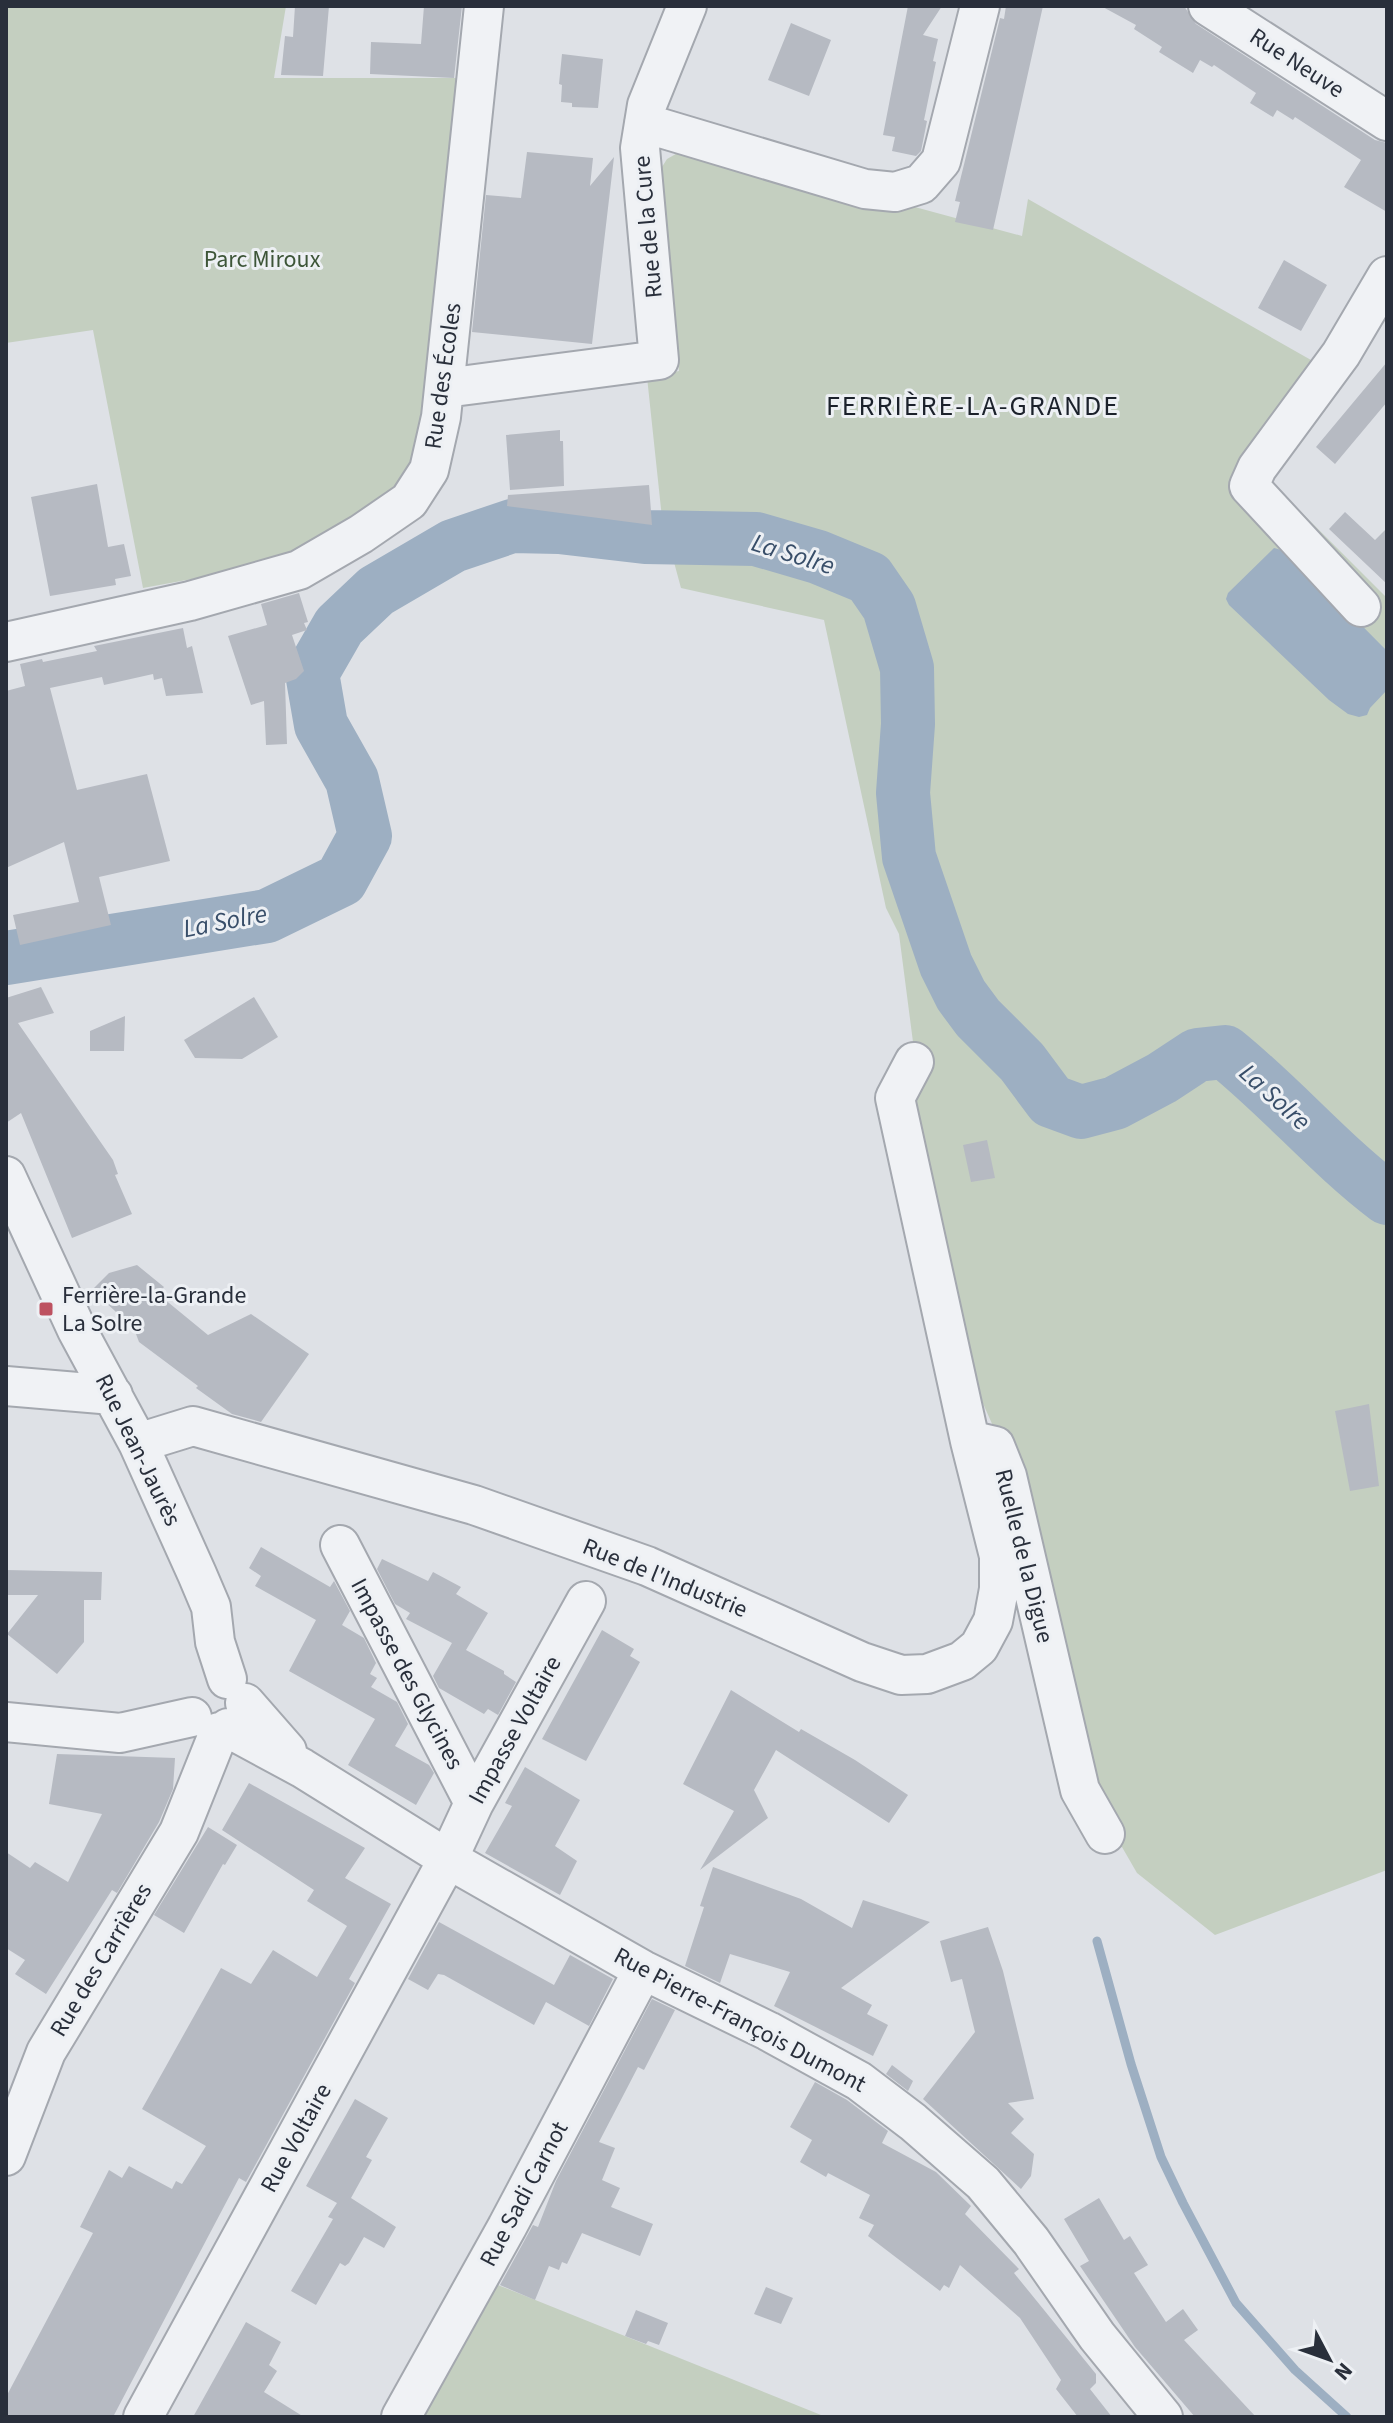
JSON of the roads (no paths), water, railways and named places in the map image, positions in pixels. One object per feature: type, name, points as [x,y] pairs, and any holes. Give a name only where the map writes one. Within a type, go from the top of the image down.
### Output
[{"type":"street","name":"Rue des Écoles","points":[[6,642],[190,601],[299,570],[361,534],[409,501],[429,470],[445,388],[484,6]]},
{"type":"street","name":"Rue de la Cure","points":[[445,388],[659,360],[640,148],[647,105],[687,6]]},
{"type":"street","points":[[644,123],[865,189],[895,192],[921,184],[941,161],[980,6]]},
{"type":"street","name":"Rue Neuve","points":[[1208,6],[1387,121]]},
{"type":"street","points":[[1361,607],[1249,486],[1257,468],[1341,354],[1387,276]]},
{"type":"street","points":[[914,1062],[895,1098],[970,1441]]},
{"type":"street","name":"Rue Jean-Jaurès","points":[[6,1176],[77,1330],[138,1443],[211,1607],[215,1642],[213,1708]]},
{"type":"street","points":[[6,1386],[113,1395]]},
{"type":"street","name":"Rue de l'Industrie","points":[[138,1443],[193,1426],[474,1505],[647,1566],[862,1662],[901,1675],[927,1674],[962,1661],[979,1647],[993,1621],[999,1589],[999,1556],[970,1441]]},
{"type":"street","name":"Ruelle de la Digue","points":[[970,1441],[995,1446],[1007,1476],[1080,1790],[1105,1834]]},
{"type":"street","name":"Impasse des Glycines","points":[[340,1545],[474,1803]]},
{"type":"street","name":"Impasse Voltaire","points":[[448,1859],[474,1803],[586,1601]]},
{"type":"street","points":[[6,1722],[120,1733],[213,1708]]},
{"type":"street","name":"Rue Pierre-François Dumont","points":[[213,1708],[448,1859],[643,1970],[768,2031],[859,2081],[913,2122],[983,2183],[1031,2241],[1097,2336],[1163,2417]]},
{"type":"street","name":"Rue des Carrières","points":[[6,2156],[46,2052],[179,1832],[206,1769],[213,1708]]},
{"type":"street","name":"Rue Voltaire","points":[[143,2417],[448,1859]]},
{"type":"street","name":"Rue Sadi Carnot","points":[[401,2417],[507,2227],[643,1970]]},
{"type":"water","points":[[1274,548],[1289,552],[1387,651],[1387,690],[1367,715],[1359,717],[1348,714],[1329,700],[1229,605],[1226,599],[1228,593]]},
{"type":"waterway","name":"La Solre","points":[[6,958],[267,916],[341,880],[365,836],[352,780],[321,725],[312,673],[339,626],[376,591],[453,546],[512,526],[559,527],[645,537],[756,539],[818,557],[869,578],[889,607],[907,668],[908,724],[903,793],[909,857],[946,965],[961,995],[978,1018],[1022,1062],[1051,1101],[1081,1112],[1115,1103],[1197,1055],[1225,1052],[1387,1198]]},
{"type":"waterway","points":[[1097,1941],[1161,2157],[1183,2203],[1236,2303],[1295,2370],[1347,2417]]},
{"type":"place","name":"Ferrière-la-Grande La Solre","points":[[46,1309]]},
{"type":"district","name":"FERRIÈRE-LA-GRANDE","points":[[973,406]]},
{"type":"park label","name":"Parc Miroux","points":[[262,259]]}]
